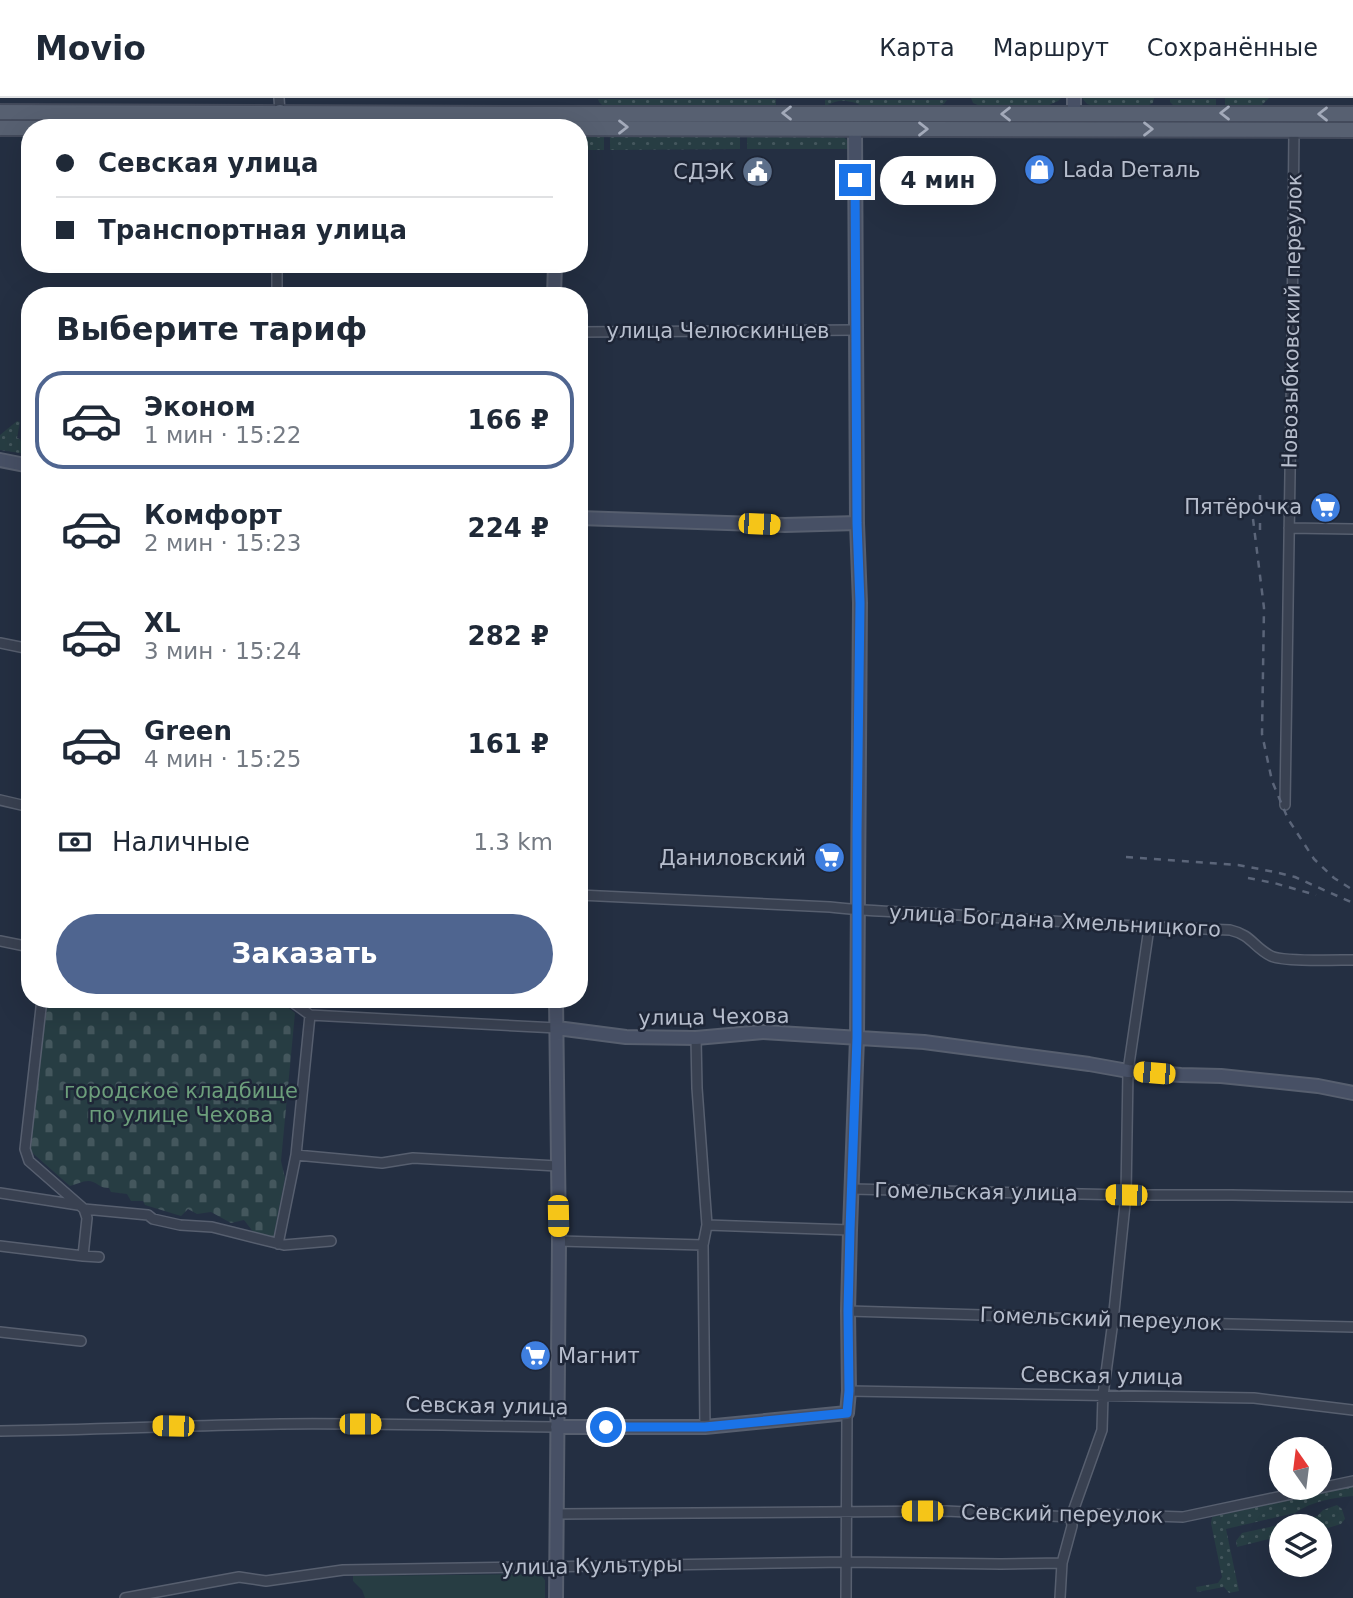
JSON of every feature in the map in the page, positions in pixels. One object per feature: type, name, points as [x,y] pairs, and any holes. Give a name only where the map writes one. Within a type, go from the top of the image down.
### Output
[{"type":"main road","points":[[0,112],[280,105],[493,119]]},
{"type":"main road","points":[[855,113],[855,129]]},
{"type":"main road","points":[[588,122],[855,113],[1353,114]]},
{"type":"main road","points":[[1293,114],[1294,130]]},
{"type":"main road","points":[[588,124],[855,129],[1353,130]]},
{"type":"main road","points":[[0,128],[21,128]]},
{"type":"street","points":[[1074,98],[1074,114]]},
{"type":"street","points":[[846,1598],[848,1311],[857,1038],[860,603],[857,523],[855,129]]},
{"type":"street","name":"Новозыбковский переулок","points":[[1285,805],[1294,130]]},
{"type":"street","name":"улица Челюскинцев","points":[[588,332],[856,331]]},
{"type":"street","points":[[0,460],[21,465]]},
{"type":"street","points":[[588,518],[785,525],[857,523]]},
{"type":"street","points":[[1289,528],[1353,529]]},
{"type":"street","points":[[0,643],[21,647]]},
{"type":"street","points":[[0,800],[21,805]]},
{"type":"street","name":"улица Богдана Хмельницкого","points":[[588,895],[830,907],[857,911],[1149,928],[1230,930],[1243,933],[1273,958],[1353,960]]},
{"type":"street","points":[[1060,1598],[1062,1563],[1072,1526],[1071,1517],[1102,1430],[1103,1395],[1126,1195],[1128,1071],[1149,928]]},
{"type":"street","points":[[0,941],[21,945]]},
{"type":"street","points":[[40,1008],[25,1149],[29,1161],[82,1207],[87,1218],[83,1256]]},
{"type":"street","points":[[278,1244],[296,1154],[310,1015],[300,1008]]},
{"type":"street","points":[[556,1008],[559,1241],[556,1598]]},
{"type":"street","name":"улица Чехова","points":[[310,1015],[556,1028],[626,1038],[696,1038],[763,1031],[925,1042],[1128,1071],[1181,1076],[1221,1076],[1318,1086],[1353,1093]]},
{"type":"street","points":[[696,1038],[707,1225],[703,1245],[705,1427]]},
{"type":"street","points":[[296,1154],[382,1163],[413,1157],[557,1166]]},
{"type":"street","name":"Гомельская улица","points":[[852,1189],[1353,1198]]},
{"type":"street","points":[[0,1193],[82,1207],[148,1214],[153,1219],[180,1225],[212,1227],[284,1245],[331,1241]]},
{"type":"street","points":[[707,1225],[850,1230]]},
{"type":"street","points":[[559,1241],[703,1245]]},
{"type":"street","points":[[0,1246],[99,1257]]},
{"type":"street","name":"Гомельский переулок","points":[[848,1311],[1353,1327]]},
{"type":"street","points":[[0,1332],[81,1341]]},
{"type":"street","name":"Севская улица","points":[[849,1391],[1254,1398],[1353,1410]]},
{"type":"street","name":"Севская улица","points":[[0,1431],[283,1424],[705,1427],[847,1413]]},
{"type":"street","name":"Севский переулок","points":[[558,1514],[946,1511],[1071,1517],[1097,1514],[1183,1517],[1353,1481]]},
{"type":"street","name":"улица Культуры","points":[[125,1598],[239,1577],[266,1581],[344,1570],[847,1562],[1062,1563]]},
{"type":"green space","points":[[971,98],[1061,98],[1047,106],[980,106],[973,103]]},
{"type":"green space","points":[[1082,98],[1154,98],[1153,103],[1147,106],[1094,106],[1087,104]]},
{"type":"green space","points":[[1225,98],[1269,98],[1261,106],[1225,106]]},
{"type":"green space","points":[[598,99],[776,99],[776,106],[603,106]]},
{"type":"green space","points":[[1170,99],[1216,99],[1216,106],[1174,106]]},
{"type":"green space","points":[[825,100],[947,100],[938,106],[862,106],[842,101],[825,106]]},
{"type":"green space","points":[[604,133],[604,150],[588,150],[588,134]]},
{"type":"green space","points":[[740,133],[740,149],[610,150],[610,134]]},
{"type":"green space","points":[[747,133],[840,134],[847,140],[850,149],[747,149]]},
{"type":"green space","points":[[17,421],[20,422],[17,438],[21,442],[21,453],[0,450],[0,435]]},
{"type":"green space","name":"городское кладбище по улице Чехова","points":[[44,1008],[289,1008],[295,1013],[281,1161],[285,1178],[273,1239],[254,1233],[244,1220],[231,1223],[211,1212],[197,1214],[188,1209],[181,1216],[145,1205],[143,1201],[131,1201],[127,1194],[111,1192],[109,1188],[90,1181],[70,1186],[29,1150]]},
{"type":"green space","points":[[1353,1485],[1353,1496],[1332,1499],[1332,1490]]},
{"type":"green space","points":[[1287,1500],[1328,1500],[1295,1513],[1269,1514],[1269,1519],[1226,1529],[1239,1591],[1229,1593],[1224,1587],[1197,1592],[1196,1587],[1218,1583],[1222,1577],[1212,1517]]},
{"type":"green space","points":[[1337,1505],[1342,1509],[1345,1519],[1341,1524],[1332,1527],[1332,1514],[1319,1514]]},
{"type":"green space","points":[[1269,1527],[1269,1539],[1237,1547],[1236,1541],[1242,1533]]},
{"type":"green space","points":[[540,1574],[545,1580],[545,1598],[365,1598],[362,1590],[353,1581],[353,1576]]},
{"type":"railway","points":[[1260,495],[1260,530]]},
{"type":"railway","points":[[1253,519],[1264,608],[1262,734],[1272,781],[1288,819],[1314,859],[1334,878],[1353,890]]},
{"type":"railway","points":[[1126,857],[1238,865],[1275,872],[1295,877],[1353,903]]},
{"type":"railway","points":[[1248,878],[1316,895]]},
{"type":"place","name":"Lada Dеталь","points":[[1040,170]]},
{"type":"place","name":"СДЭК","points":[[757,172]]},
{"type":"place","name":"Пятёрочка","points":[[1325,507]]},
{"type":"place","name":"Даниловский","points":[[829,858]]},
{"type":"place","name":"Магнит","points":[[535,1356]]},
{"type":"route","points":[[606,1427],[705,1427],[847,1413],[857,1038],[860,603],[855,180]]}]
